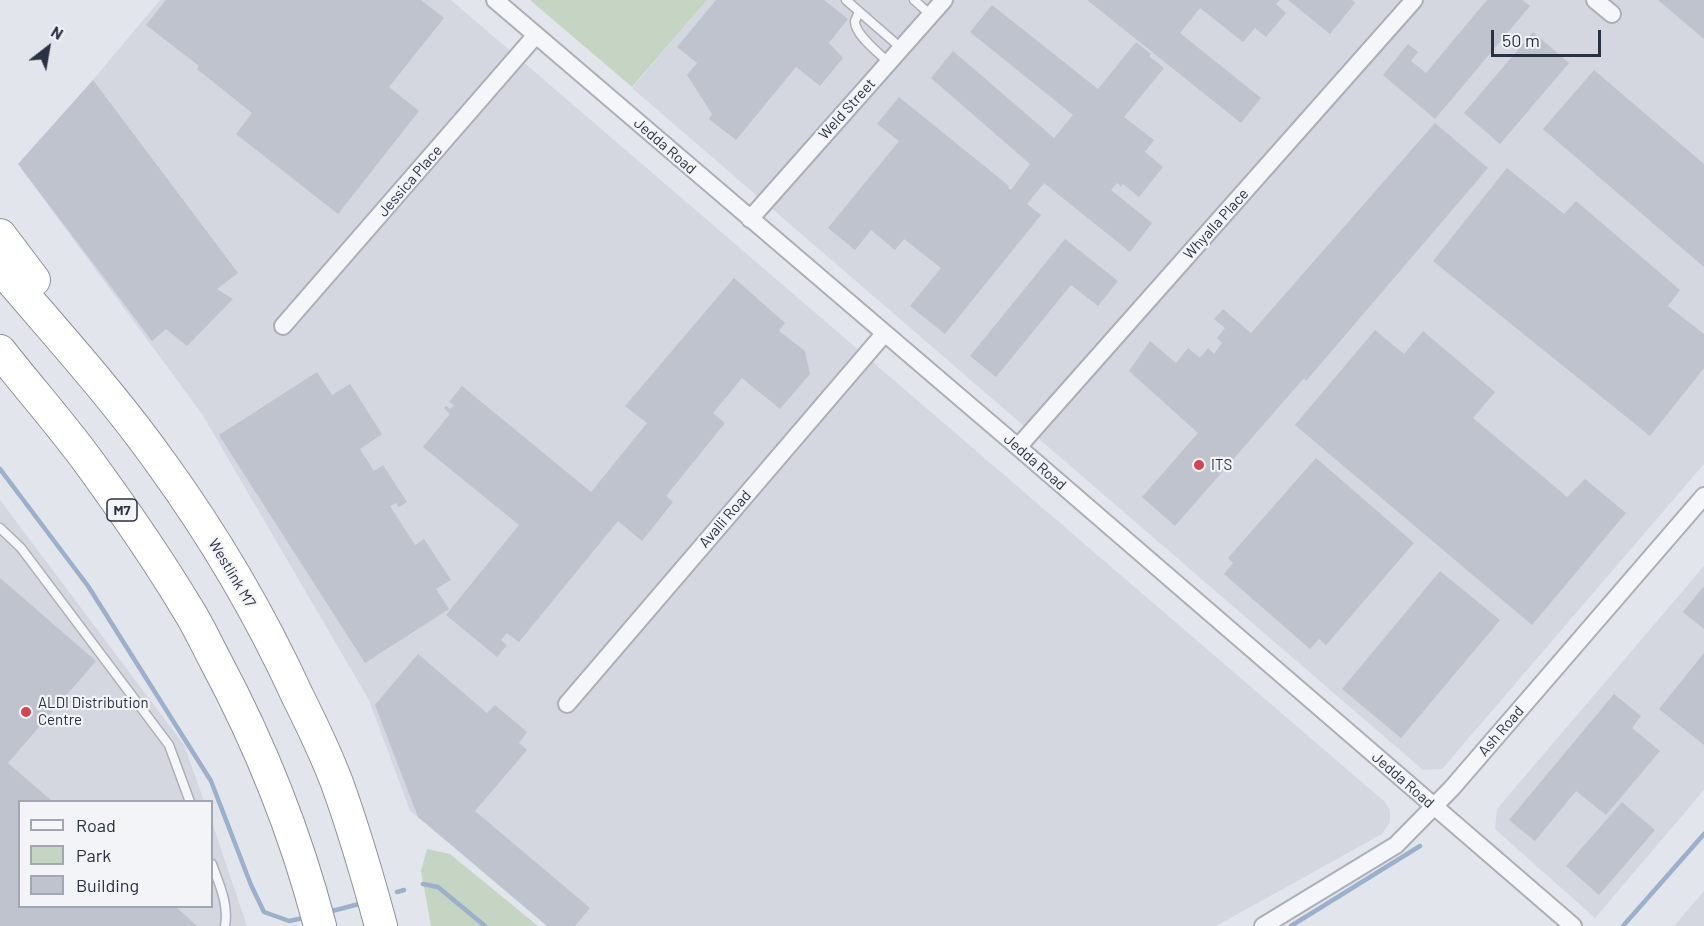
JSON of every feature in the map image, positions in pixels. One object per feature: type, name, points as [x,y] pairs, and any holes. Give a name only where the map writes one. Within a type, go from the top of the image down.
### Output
[{"type":"highway","points":[[0,235],[154,434],[202,522]]},
{"type":"highway","name":"Westlink M7","points":[[0,267],[117,406],[160,461],[202,522],[250,600],[276,650],[333,773],[357,843],[381,926]]},
{"type":"highway","name":"M7","points":[[0,351],[87,460],[189,610],[226,680],[260,753],[289,827],[320,926]]},
{"type":"highway","points":[[0,369],[59,444],[226,680]]},
{"type":"street","name":"Jedda Road","points":[[495,0],[1573,926]]},
{"type":"street","name":"Weld Street","points":[[750,219],[944,0]]},
{"type":"street","name":"Whyalla Place","points":[[1018,447],[1414,0]]},
{"type":"street","points":[[1595,0],[1612,14]]},
{"type":"street","name":"Jessica Place","points":[[284,326],[536,35]]},
{"type":"street","name":"Avalli Road","points":[[567,704],[884,334]]},
{"type":"street","name":"Ash Road","points":[[1263,926],[1396,845],[1434,807],[1704,496]]},
{"type":"lane","points":[[846,0],[901,48]]},
{"type":"lane","points":[[914,0],[931,15]]},
{"type":"lane","points":[[860,12],[855,20],[856,27],[888,62]]},
{"type":"lane","points":[[0,528],[18,544],[169,745],[190,800]]},
{"type":"lane","points":[[213,867],[225,904],[225,926]]},
{"type":"shaded area","points":[[160,0],[451,0],[1385,802],[1390,810],[1390,822],[1382,834],[1216,926],[553,926],[410,811],[369,700],[202,414],[20,167]]},
{"type":"shaded area","points":[[707,0],[1704,0],[1704,464],[1442,769],[1423,770],[632,88]]},
{"type":"shaded area","points":[[0,500],[184,745],[204,800],[18,800],[18,908],[213,908],[213,825],[247,926],[0,926]]},
{"type":"shaded area","points":[[1704,566],[1704,790],[1595,918],[1495,829],[1497,809]]},
{"type":"shaded area","points":[[1704,891],[1704,926],[1674,926]]},
{"type":"green space","points":[[530,0],[707,0],[632,87]]},
{"type":"green space","points":[[427,849],[450,854],[538,926],[431,926],[421,871]]},
{"type":"building","points":[[166,0],[421,0],[444,18],[389,87],[419,111],[338,214],[236,134],[252,113],[197,69],[199,66],[146,25]]},
{"type":"building","points":[[716,0],[824,0],[848,19],[829,43],[843,58],[820,86],[796,67],[736,140],[709,119],[712,114],[687,75],[697,63],[677,47]]},
{"type":"building","points":[[1087,0],[1280,0],[1276,4],[1286,13],[1266,37],[1255,28],[1243,42],[1200,8],[1180,33],[1261,98],[1241,123]]},
{"type":"building","points":[[1288,0],[1352,0],[1355,3],[1330,34]]},
{"type":"building","points":[[1487,0],[1522,0],[1530,6],[1435,119],[1383,75],[1408,44],[1418,52],[1411,61],[1426,73]]},
{"type":"building","points":[[1658,0],[1704,0],[1704,39]]},
{"type":"building","points":[[992,5],[1098,89],[1136,42],[1151,54],[1149,56],[1164,68],[1124,117],[1154,140],[1145,152],[1163,167],[1139,197],[1123,184],[1121,187],[1117,183],[1111,190],[1152,223],[1130,252],[1044,183],[1027,204],[1041,215],[945,334],[910,306],[941,268],[904,239],[895,250],[871,230],[855,250],[828,228],[899,141],[877,124],[899,97],[1011,190],[1030,164],[931,78],[953,51],[1054,138],[1073,115],[970,32]]},
{"type":"building","points":[[1533,32],[1569,63],[1500,144],[1464,113]]},
{"type":"building","points":[[1594,70],[1704,164],[1704,267],[1543,129]]},
{"type":"building","points":[[93,80],[238,273],[217,289],[233,299],[187,346],[166,329],[152,341],[18,164]]},
{"type":"building","points":[[1435,123],[1488,168],[1306,381],[1304,378],[1175,526],[1142,497],[1198,433],[1129,371],[1150,341],[1176,363],[1188,348],[1200,358],[1208,348],[1214,354],[1222,343],[1217,338],[1225,328],[1214,319],[1223,309],[1251,333]]},
{"type":"building","points":[[1507,168],[1564,214],[1576,201],[1680,290],[1668,306],[1704,334],[1704,368],[1650,436],[1433,261]]},
{"type":"building","points":[[1065,239],[1118,281],[1098,306],[1071,285],[996,377],[970,356]]},
{"type":"building","points":[[734,278],[785,323],[779,331],[805,351],[810,374],[780,409],[742,378],[713,413],[725,423],[666,496],[673,502],[642,541],[618,521],[519,642],[507,633],[501,640],[507,645],[497,657],[446,615],[519,525],[423,447],[450,414],[444,408],[446,406],[451,409],[454,405],[449,402],[462,386],[591,492],[647,423],[625,406]]},
{"type":"building","points":[[1375,330],[1404,354],[1423,331],[1495,392],[1473,418],[1567,497],[1585,479],[1626,513],[1532,625],[1295,425]]},
{"type":"building","points":[[317,372],[332,395],[350,384],[382,434],[360,449],[374,471],[383,465],[407,502],[399,507],[396,503],[390,506],[415,545],[424,539],[451,580],[436,589],[449,609],[365,663],[219,435]]},
{"type":"building","points":[[1316,458],[1414,543],[1326,645],[1319,639],[1310,649],[1224,574],[1233,563],[1228,558]]},
{"type":"building","points":[[1440,571],[1500,620],[1401,738],[1342,689]]},
{"type":"building","name":"ALDI Distribution Centre","points":[[0,578],[96,661],[8,763],[51,800],[18,800],[18,908],[177,908],[197,926],[0,926]]},
{"type":"building","points":[[1704,586],[1704,629],[1683,612]]},
{"type":"building","points":[[1704,653],[1704,745],[1659,709]]},
{"type":"building","points":[[418,654],[487,713],[495,705],[527,732],[519,743],[527,750],[475,811],[590,908],[575,926],[547,926],[418,817],[375,705]]},
{"type":"building","points":[[1614,694],[1641,716],[1632,728],[1660,751],[1606,815],[1576,791],[1535,841],[1509,820]]},
{"type":"building","points":[[1622,802],[1655,830],[1599,895],[1566,866]]},
{"type":"waterway","points":[[0,469],[88,586],[211,781],[251,885],[264,912],[289,921],[308,917]]},
{"type":"waterway","points":[[1623,926],[1704,834]]},
{"type":"waterway","points":[[1291,926],[1420,846]]},
{"type":"waterway","points":[[423,884],[438,887],[485,926]]},
{"type":"waterway","points":[[397,892],[404,890]]},
{"type":"waterway","points":[[328,912],[363,903]]},
{"type":"place","name":"ITS","points":[[1199,465]]},
{"type":"place","name":"ALDI Distribution Centre","points":[[26,712]]}]
